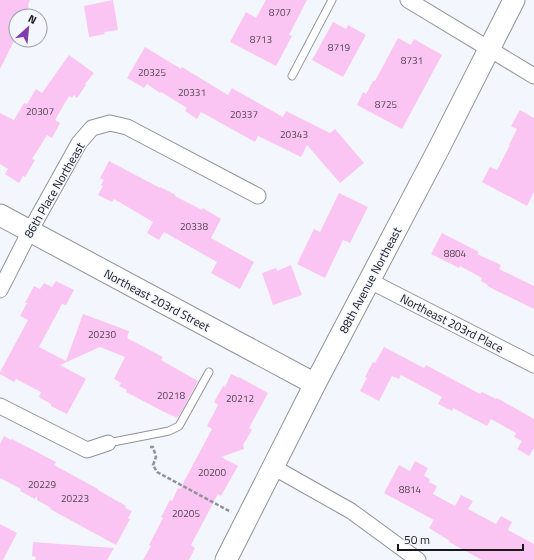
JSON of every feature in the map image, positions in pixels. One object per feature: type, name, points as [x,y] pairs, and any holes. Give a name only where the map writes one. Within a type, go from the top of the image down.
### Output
[{"type":"street","points":[[408,0],[534,76]]},
{"type":"street","name":"88th Avenue Northeast","points":[[226,560],[315,384],[439,148],[514,0]]},
{"type":"street","name":"86th Place Northeast","points":[[0,290],[30,231],[79,143],[92,128],[110,123],[127,127],[258,196]]},
{"type":"street","name":"Northeast 203rd Street","points":[[0,215],[315,384]]},
{"type":"street","name":"Northeast 203rd Place","points":[[370,281],[534,365]]},
{"type":"street","points":[[0,406],[87,450],[108,443]]},
{"type":"street","points":[[273,468],[351,511],[418,560]]},
{"type":"lane","points":[[292,76],[332,0]]},
{"type":"lane","points":[[108,443],[169,431],[179,426],[209,372]]},
{"type":"path","points":[[145,447],[153,447],[156,457],[154,465],[157,472],[246,520]]},
{"type":"building","points":[[0,0],[30,0],[28,8],[8,8],[8,48],[10,48],[0,69]]},
{"type":"building","points":[[113,0],[118,30],[104,32],[105,34],[89,37],[84,6]]},
{"type":"building","points":[[266,0],[307,0],[289,35],[292,36],[276,66],[230,42],[246,12],[256,18]]},
{"type":"building","points":[[333,22],[346,29],[348,25],[366,35],[343,77],[312,60]]},
{"type":"building","points":[[398,38],[411,45],[414,39],[442,55],[402,129],[357,105],[363,92],[366,94],[373,81],[375,81]]},
{"type":"building","points":[[145,47],[181,69],[182,67],[228,95],[232,88],[283,117],[286,111],[330,133],[335,129],[364,163],[340,183],[307,145],[301,157],[258,136],[255,142],[201,112],[197,119],[185,111],[187,108],[161,92],[160,93],[147,84],[144,88],[127,78]]},
{"type":"building","points":[[69,55],[94,73],[85,84],[86,85],[77,98],[74,95],[72,98],[69,96],[55,120],[60,123],[52,138],[47,135],[32,159],[35,160],[25,177],[23,176],[19,183],[5,174],[8,169],[0,164],[0,113],[14,120],[24,103],[27,104],[36,89],[42,93]]},
{"type":"building","points":[[520,110],[534,118],[534,192],[527,206],[482,182],[490,167],[497,170],[517,129],[511,126]]},
{"type":"building","points":[[109,161],[202,210],[203,208],[221,219],[211,238],[254,262],[240,289],[211,273],[217,262],[164,232],[159,240],[147,233],[153,222],[114,199],[112,202],[98,195],[103,186],[101,185],[104,180],[100,178]]},
{"type":"building","points":[[339,193],[368,207],[350,243],[343,240],[325,278],[297,264],[314,229],[320,232]]},
{"type":"building","points":[[442,233],[479,252],[477,254],[501,265],[499,269],[534,286],[534,309],[487,286],[488,285],[481,281],[482,278],[460,266],[459,268],[431,254]]},
{"type":"building","points":[[291,265],[302,295],[273,305],[262,273],[276,268],[277,271]]},
{"type":"building","points":[[56,281],[74,290],[66,305],[62,304],[39,347],[66,361],[83,314],[129,331],[127,338],[163,357],[161,360],[198,381],[177,418],[126,392],[127,390],[119,386],[121,383],[114,379],[125,357],[100,347],[60,365],[86,379],[67,414],[51,406],[51,404],[39,397],[41,392],[16,379],[14,382],[0,374],[28,320],[20,316],[34,286],[40,289],[44,283],[52,287]]},
{"type":"building","points":[[384,347],[424,368],[426,365],[480,394],[482,392],[496,399],[497,398],[534,419],[534,448],[529,456],[517,449],[522,441],[514,437],[516,433],[491,419],[487,426],[453,408],[452,411],[438,404],[442,397],[401,375],[399,379],[392,376],[379,401],[360,391],[373,362],[375,363]]},
{"type":"building","points":[[231,374],[268,393],[249,428],[252,430],[243,445],[244,449],[221,457],[238,466],[221,496],[218,494],[191,545],[195,548],[189,560],[143,560],[151,546],[149,545],[163,518],[161,517],[170,500],[172,501],[178,488],[180,489],[212,429],[207,426],[218,405],[214,402],[223,386],[225,387]]},
{"type":"building","points":[[4,436],[56,462],[54,465],[98,489],[126,506],[125,508],[132,511],[128,518],[130,519],[116,545],[50,509],[51,508],[37,500],[37,496],[35,499],[20,491],[21,489],[0,478],[0,444]]},
{"type":"building","points":[[415,461],[428,468],[424,476],[430,479],[429,482],[437,486],[433,494],[455,506],[461,495],[473,501],[468,509],[496,524],[501,516],[512,522],[508,530],[534,544],[534,560],[482,560],[449,542],[450,541],[429,528],[434,520],[384,493],[399,465],[410,471]]},
{"type":"building","points":[[0,524],[17,533],[3,560],[0,560]]},
{"type":"building","points":[[33,542],[114,548],[107,560],[35,560],[36,557],[32,556]]}]
